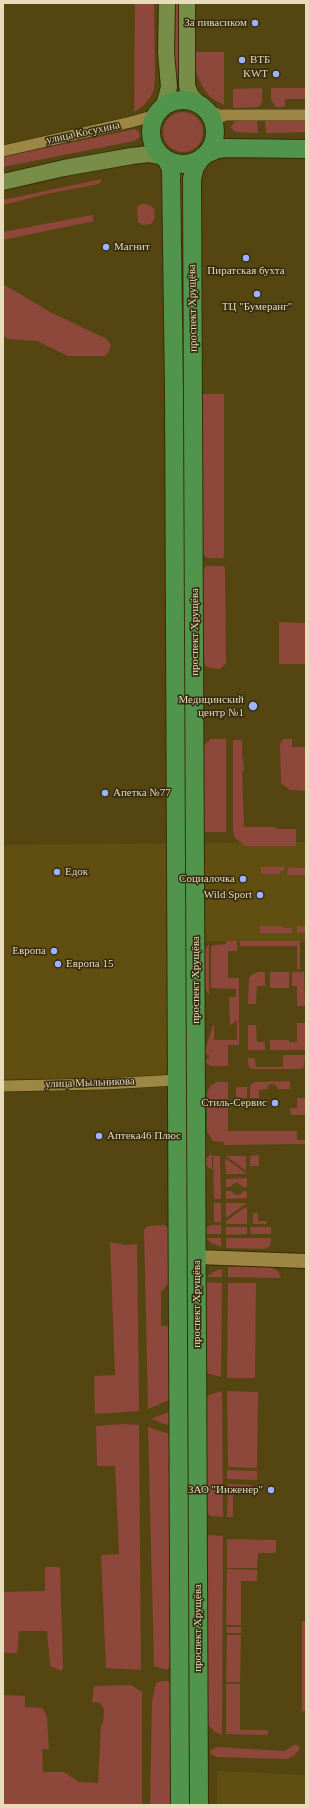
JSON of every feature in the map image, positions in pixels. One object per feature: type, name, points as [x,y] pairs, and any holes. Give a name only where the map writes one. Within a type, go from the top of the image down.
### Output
[{"type":"main road","points":[[165,158],[154,145],[151,130],[154,119],[165,102],[169,87],[166,52],[167,3]]},
{"type":"main road","points":[[3,182],[64,168],[149,154],[184,164],[191,163],[218,149],[220,131],[212,119],[191,96],[187,86],[187,3]]},
{"type":"main road","points":[[161,109],[178,101],[188,101],[200,106]]},
{"type":"main road","points":[[220,131],[306,149]]},
{"type":"main road","name":"проспект Хрущёва","points":[[199,1805],[192,180],[194,167],[204,156]]},
{"type":"main road","name":"проспект Хрущёва","points":[[165,158],[171,170],[174,391],[175,940],[180,1805]]},
{"type":"main road","points":[[177,1080],[196,1077]]},
{"type":"street","name":"улица Косухина","points":[[3,151],[131,122],[149,117],[161,109]]},
{"type":"street","points":[[220,131],[306,115]]},
{"type":"street","name":"улица Мыльникова","points":[[3,1086],[105,1084],[177,1080]]},
{"type":"street","points":[[197,1257],[306,1261]]},
{"type":"shaded area","points":[[135,3],[154,3],[155,77],[154,90],[151,96],[143,106],[134,112]]},
{"type":"shaded area","points":[[173,3],[181,3],[180,77],[177,78],[174,76]]},
{"type":"shaded area","points":[[195,52],[224,52],[224,105],[211,98],[202,86],[194,68]]},
{"type":"shaded area","points":[[262,88],[262,102],[259,107],[233,108],[233,89]]},
{"type":"shaded area","points":[[271,88],[306,88],[306,99],[285,99],[285,107],[276,107],[271,100]]},
{"type":"shaded area","points":[[187,112],[194,115],[200,121],[203,132],[202,140],[194,149],[187,152],[179,152],[172,149],[164,140],[163,128],[166,121],[175,113]]},
{"type":"shaded area","points":[[257,121],[258,133],[234,132],[231,127],[234,122]]},
{"type":"shaded area","points":[[265,121],[306,121],[306,132],[266,133]]},
{"type":"shaded area","points":[[135,129],[139,132],[140,137],[134,141],[3,167],[3,157]]},
{"type":"shaded area","points":[[178,170],[184,170],[189,1072],[182,1072]]},
{"type":"shaded area","points":[[102,179],[99,184],[46,194],[3,205],[3,200]]},
{"type":"shaded area","points":[[141,204],[147,204],[154,208],[155,218],[151,224],[143,225],[138,222],[137,207]]},
{"type":"shaded area","points":[[92,215],[94,221],[3,240],[3,232]]},
{"type":"shaded area","points":[[3,284],[52,313],[107,339],[111,346],[106,356],[68,356],[37,341],[8,339],[3,336]]},
{"type":"shaded area","points":[[202,394],[224,394],[223,558],[207,558],[202,553]]},
{"type":"shaded area","points":[[206,566],[223,566],[225,568],[226,663],[220,669],[210,668],[206,666],[203,661],[202,571]]},
{"type":"shaded area","points":[[279,622],[306,623],[306,664],[279,664]]},
{"type":"shaded area","points":[[211,739],[226,739],[226,832],[203,832],[203,747]]},
{"type":"shaded area","points":[[283,739],[292,739],[292,747],[306,747],[306,791],[290,790],[281,783],[280,745]]},
{"type":"shaded area","points":[[233,740],[242,740],[244,771],[242,771],[244,827],[276,827],[276,829],[296,829],[296,846],[245,846],[234,837]]},
{"type":"shaded area","points":[[306,842],[306,942],[169,941],[169,1077],[3,1079],[3,845]]},
{"type":"shaded area","points":[[261,867],[284,867],[284,871],[280,871],[280,874],[261,874]]},
{"type":"shaded area","points":[[288,867],[306,868],[306,875],[287,875]]},
{"type":"shaded area","points":[[260,926],[282,926],[282,928],[292,928],[292,933],[260,933]]},
{"type":"shaded area","points":[[297,926],[306,926],[306,932],[297,933]]},
{"type":"shaded area","points":[[226,941],[237,941],[237,951],[228,951],[228,978],[239,978],[239,1045],[228,1045],[228,1066],[210,1066],[204,1061],[204,1059],[209,1059],[209,1055],[204,1054],[213,1025],[214,1040],[237,1040],[237,1021],[230,1025],[229,997],[236,997],[236,989],[211,988],[211,947],[226,944]]},
{"type":"shaded area","points":[[240,941],[300,941],[300,969],[297,969],[297,946],[240,946]]},
{"type":"shaded area","points":[[209,944],[209,996],[202,982],[204,950]]},
{"type":"shaded area","points":[[258,972],[265,972],[265,986],[257,986],[256,1004],[248,1004],[249,978],[251,975]]},
{"type":"shaded area","points":[[270,972],[289,972],[289,988],[270,988]]},
{"type":"shaded area","points":[[292,972],[304,972],[305,1006],[297,1006],[297,986],[292,986]]},
{"type":"shaded area","points":[[297,1023],[305,1023],[305,1050],[270,1050],[270,1040],[289,1040],[289,1042],[297,1042]]},
{"type":"shaded area","points":[[248,1025],[256,1025],[257,1042],[265,1042],[265,1050],[248,1050]]},
{"type":"shaded area","points":[[283,1055],[305,1055],[304,1067],[301,1069],[254,1069],[250,1068],[248,1064],[248,1058],[255,1058],[256,1067],[283,1067]]},
{"type":"shaded area","points":[[290,1081],[290,1089],[277,1089],[276,1085],[270,1084],[268,1089],[259,1090],[259,1098],[250,1098],[250,1086],[254,1082]]},
{"type":"shaded area","points":[[217,1082],[228,1082],[228,1131],[297,1131],[297,1140],[306,1140],[306,1144],[224,1145],[224,1142],[213,1141],[207,1132],[207,1093],[210,1086]]},
{"type":"shaded area","points":[[236,1087],[247,1087],[247,1098],[236,1098]]},
{"type":"shaded area","points":[[297,1098],[306,1098],[306,1115],[291,1115],[290,1108],[297,1108]]},
{"type":"shaded area","points":[[185,1103],[190,1103],[193,1805],[187,1805]]},
{"type":"shaded area","points":[[212,1154],[212,1170],[204,1165],[204,1159]]},
{"type":"shaded area","points":[[259,1155],[259,1166],[250,1166],[250,1156]]},
{"type":"shaded area","points":[[213,1156],[220,1156],[221,1199],[214,1199]]},
{"type":"shaded area","points":[[226,1156],[246,1156],[246,1171]]},
{"type":"shaded area","points":[[225,1158],[247,1174],[226,1174]]},
{"type":"shaded area","points":[[247,1178],[247,1187],[243,1187],[237,1182],[231,1187],[226,1187],[226,1179]]},
{"type":"shaded area","points":[[226,1191],[231,1191],[236,1195],[241,1194],[243,1191],[247,1191],[247,1198],[226,1199]]},
{"type":"shaded area","points":[[214,1203],[221,1203],[221,1222],[214,1222]]},
{"type":"shaded area","points":[[226,1203],[247,1203],[226,1218]]},
{"type":"shaded area","points":[[247,1206],[247,1224],[226,1224],[226,1221]]},
{"type":"shaded area","points":[[253,1213],[258,1213],[258,1221],[266,1221],[267,1224],[253,1224]]},
{"type":"shaded area","points":[[164,1225],[172,1230],[171,1280],[161,1292],[161,1326],[168,1326],[172,1331],[172,1399],[148,1409],[144,1230],[148,1226]]},
{"type":"shaded area","points":[[211,1225],[221,1225],[221,1234],[205,1234],[206,1228]]},
{"type":"shaded area","points":[[226,1227],[247,1227],[247,1234],[226,1235]]},
{"type":"shaded area","points":[[250,1227],[271,1227],[271,1234],[251,1234]]},
{"type":"shaded area","points":[[206,1238],[221,1238],[221,1247],[211,1243]]},
{"type":"shaded area","points":[[226,1238],[271,1238],[271,1241],[269,1247],[264,1249],[226,1248]]},
{"type":"shaded area","points":[[110,1242],[125,1245],[137,1244],[139,1411],[95,1414],[94,1376],[115,1375]]},
{"type":"shaded area","points":[[228,1267],[270,1267],[278,1271],[281,1278],[228,1277]]},
{"type":"shaded area","points":[[222,1269],[222,1277],[206,1277],[215,1271]]},
{"type":"shaded area","points":[[205,1282],[222,1283],[221,1377],[209,1374],[204,1370]]},
{"type":"shaded area","points":[[228,1283],[256,1283],[255,1378],[227,1378]]},
{"type":"shaded area","points":[[222,1391],[223,1517],[211,1516],[205,1512],[204,1399],[208,1395]]},
{"type":"shaded area","points":[[227,1391],[258,1392],[257,1468],[228,1467]]},
{"type":"shaded area","points":[[173,1410],[173,1427],[151,1419]]},
{"type":"shaded area","points":[[123,1424],[139,1425],[141,1670],[106,1668],[101,1555],[119,1554],[115,1466],[97,1466],[96,1426]]},
{"type":"shaded area","points":[[148,1427],[172,1435],[174,1661],[167,1670],[154,1666]]},
{"type":"shaded area","points":[[227,1470],[257,1471],[257,1480],[227,1479]]},
{"type":"shaded area","points":[[228,1484],[252,1485],[252,1487],[233,1487],[233,1517],[227,1517]]},
{"type":"shaded area","points":[[210,1535],[223,1536],[222,1735],[215,1732],[207,1724],[206,1537]]},
{"type":"shaded area","points":[[227,1539],[276,1540],[276,1553],[258,1553],[257,1568],[227,1568]]},
{"type":"shaded area","points":[[45,1567],[60,1567],[63,1668],[61,1671],[50,1666],[47,1631],[19,1631],[17,1653],[3,1653],[3,1592],[45,1591]]},
{"type":"shaded area","points":[[227,1569],[257,1570],[257,1581],[241,1581],[241,1625],[226,1625]]},
{"type":"shaded area","points":[[302,1621],[306,1622],[306,1710],[302,1712]]},
{"type":"shaded area","points":[[226,1627],[241,1627],[241,1633],[227,1633]]},
{"type":"shaded area","points":[[227,1635],[241,1635],[240,1682],[226,1682]]},
{"type":"shaded area","points":[[168,1681],[175,1687],[171,1805],[150,1805],[152,1702],[156,1683]]},
{"type":"shaded area","points":[[226,1684],[240,1684],[240,1730],[268,1730],[268,1735],[226,1734]]},
{"type":"shaded area","points":[[131,1685],[142,1692],[142,1805],[3,1805],[3,1695],[25,1696],[25,1707],[42,1708],[47,1716],[49,1749],[42,1749],[43,1772],[64,1772],[79,1782],[98,1783],[101,1724],[103,1724],[104,1710],[100,1703],[92,1702],[94,1686]]},
{"type":"shaded area","points":[[294,1745],[298,1745],[300,1749],[294,1756],[287,1759],[217,1757],[211,1754],[210,1751],[217,1747],[284,1751]]},
{"type":"shaded area","points":[[217,1771],[306,1775],[306,1805],[217,1805]]},
{"type":"place","name":"За пивасиком","points":[[255,23]]},
{"type":"place","name":"ВТБ","points":[[242,60]]},
{"type":"place","name":"KWT","points":[[276,74]]},
{"type":"place","name":"Магнит","points":[[106,247]]},
{"type":"place","name":"Пиратская бухта","points":[[246,258]]},
{"type":"place","name":"ТЦ \"Бумеранг\"","points":[[257,294]]},
{"type":"place","name":"Медицинский центр №1","points":[[253,706]]},
{"type":"place","name":"Апетка №77","points":[[105,793]]},
{"type":"place","name":"Едок","points":[[57,872]]},
{"type":"place","name":"Социалочка","points":[[243,879]]},
{"type":"place","name":"Wild Sport","points":[[260,895]]},
{"type":"place","name":"Европа","points":[[54,951]]},
{"type":"place","name":"Европа 15","points":[[58,964]]},
{"type":"place","name":"Стиль-Сервис","points":[[275,1103]]},
{"type":"place","name":"Аптека46 Плюс","points":[[99,1136]]},
{"type":"place","name":"ЗАО \"Инженер\"","points":[[271,1490]]}]
